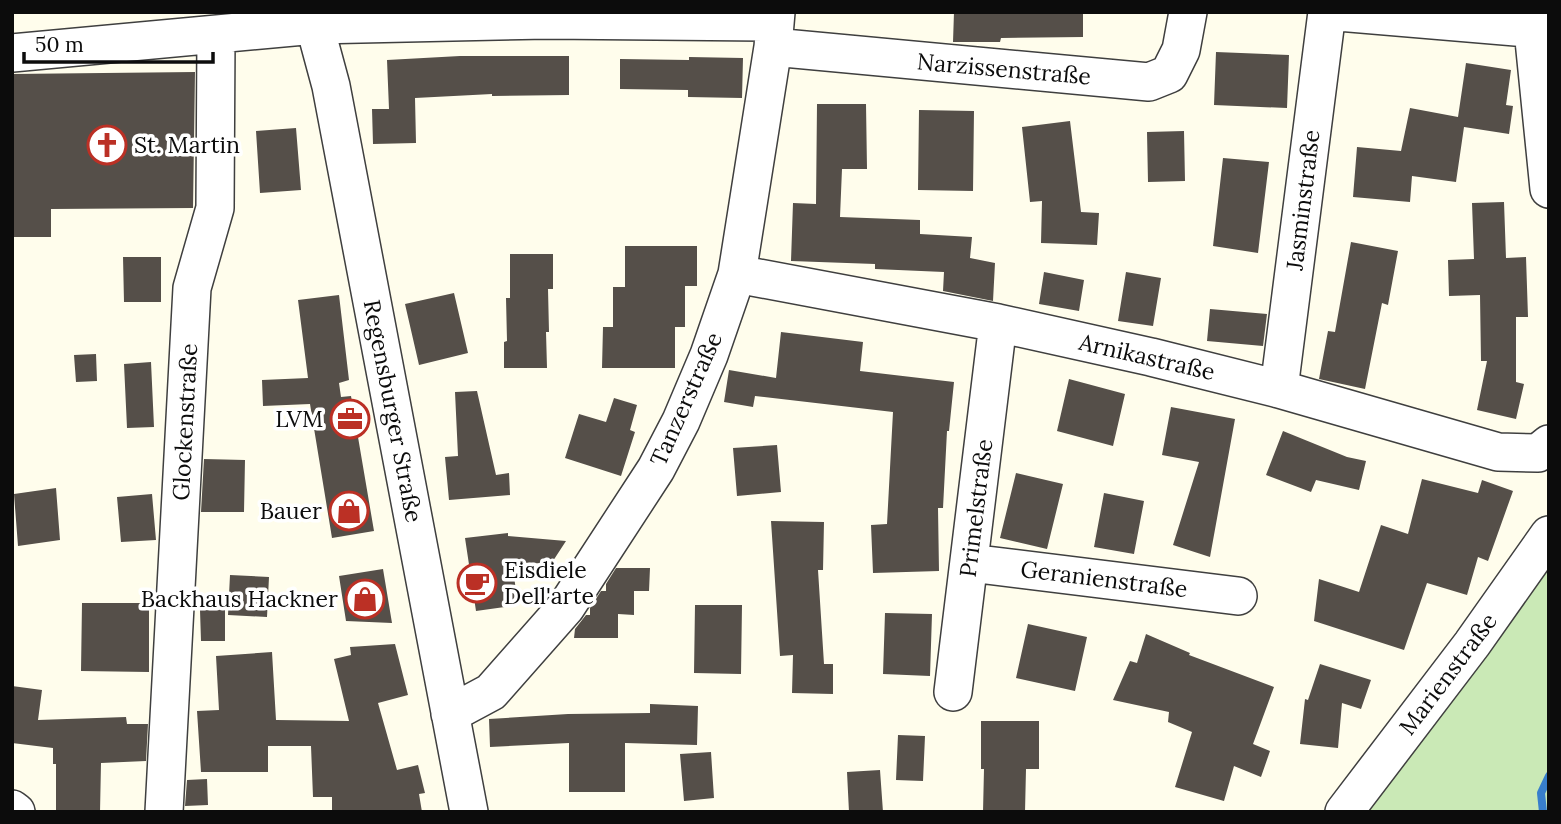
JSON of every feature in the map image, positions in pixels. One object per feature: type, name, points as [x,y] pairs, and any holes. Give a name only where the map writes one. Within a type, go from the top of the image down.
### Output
[{"type":"street","name":"Narzissenstraße","points":[[12,53],[216,35],[313,19],[547,20],[775,27],[1149,82],[1168,74],[1181,50],[1188,12]]},
{"type":"street","name":"Jasminstraße","points":[[1279,389],[1327,12]]},
{"type":"street","points":[[1338,12],[1541,30],[1549,189]]},
{"type":"street","name":"Regensburger Straße","points":[[313,19],[331,86],[469,812]]},
{"type":"street","name":"Tanzerstraße","points":[[450,714],[491,692],[566,607],[656,469],[681,421],[709,355],[737,274],[775,27]]},
{"type":"street","name":"Glockenstraße","points":[[164,812],[192,288],[215,208],[216,35]]},
{"type":"street","name":"Arnikastraße","points":[[737,274],[998,323],[1152,357],[1279,389],[1498,452],[1538,453],[1549,444]]},
{"type":"street","name":"Primelstraße","points":[[953,692],[998,323]]},
{"type":"street","name":"Marienstraße","points":[[1343,812],[1472,644],[1549,535]]},
{"type":"street","name":"Geranienstraße","points":[[970,563],[1238,596]]},
{"type":"green space","points":[[1549,564],[1549,812],[1366,812]]},
{"type":"building","points":[[954,12],[1083,12],[1083,37],[1001,38],[1000,42],[953,42]]},
{"type":"building","points":[[1216,52],[1289,55],[1287,108],[1214,105]]},
{"type":"building","points":[[460,56],[569,56],[569,95],[492,94],[415,98],[416,143],[373,144],[372,109],[389,109],[387,60]]},
{"type":"building","points":[[689,57],[743,58],[742,98],[688,97],[688,90],[620,89],[620,59],[689,60]]},
{"type":"building","points":[[1466,63],[1511,70],[1506,105],[1513,106],[1509,134],[1464,127],[1456,182],[1412,176],[1410,202],[1353,197],[1357,147],[1401,151],[1410,108],[1458,117]]},
{"type":"building","name":"St. Martin","points":[[195,72],[193,208],[51,209],[51,237],[12,237],[12,74]]},
{"type":"building","points":[[817,104],[866,104],[867,169],[842,169],[840,217],[920,220],[920,234],[972,237],[970,258],[995,263],[993,301],[943,291],[944,272],[875,269],[875,264],[791,261],[793,203],[816,204]]},
{"type":"building","points":[[919,110],[974,111],[973,191],[918,190]]},
{"type":"building","points":[[1070,121],[1081,212],[1099,213],[1097,245],[1041,243],[1042,201],[1030,202],[1022,127]]},
{"type":"building","points":[[296,128],[301,190],[260,193],[256,131]]},
{"type":"building","points":[[1184,131],[1185,181],[1148,182],[1147,132]]},
{"type":"building","points":[[1223,158],[1269,162],[1258,253],[1213,246]]},
{"type":"building","points":[[1504,202],[1506,258],[1526,257],[1528,317],[1516,317],[1516,382],[1524,384],[1516,419],[1477,410],[1487,361],[1481,361],[1480,295],[1449,296],[1448,260],[1474,259],[1472,203]]},
{"type":"building","points":[[1351,242],[1398,251],[1388,305],[1382,303],[1365,389],[1319,379],[1328,331],[1335,332]]},
{"type":"building","points":[[625,246],[697,246],[697,286],[685,286],[685,327],[675,327],[675,368],[602,368],[603,327],[613,327],[613,287],[625,287]]},
{"type":"building","points":[[510,254],[553,254],[553,289],[548,289],[547,368],[504,368],[504,342],[507,341],[506,298],[510,298]]},
{"type":"building","points":[[123,257],[161,257],[161,302],[124,302]]},
{"type":"building","points":[[1044,272],[1084,280],[1079,311],[1039,304]]},
{"type":"building","points":[[1126,272],[1161,278],[1153,326],[1118,321]]},
{"type":"building","points":[[454,293],[468,353],[419,365],[405,304]]},
{"type":"building","points":[[339,295],[349,380],[339,383],[341,397],[351,396],[374,531],[332,538],[310,404],[263,406],[262,380],[308,378],[298,300]]},
{"type":"building","points":[[1210,309],[1267,314],[1263,346],[1207,341]]},
{"type":"building","points":[[781,332],[863,342],[860,371],[954,382],[947,431],[943,508],[938,508],[939,571],[873,573],[871,525],[887,524],[893,412],[755,396],[753,407],[724,402],[729,370],[776,378]]},
{"type":"building","points":[[96,354],[97,381],[76,382],[74,355]]},
{"type":"building","points":[[151,362],[154,427],[127,428],[124,364]]},
{"type":"building","points":[[1069,379],[1125,394],[1113,446],[1057,431]]},
{"type":"building","points":[[477,391],[496,475],[509,473],[510,495],[449,500],[445,457],[458,456],[455,392]]},
{"type":"building","points":[[614,398],[637,405],[630,430],[635,432],[621,476],[565,458],[579,414],[606,422]]},
{"type":"building","points":[[1171,407],[1235,419],[1210,557],[1173,545],[1199,462],[1162,455]]},
{"type":"building","points":[[1283,431],[1347,457],[1366,461],[1359,490],[1316,480],[1311,492],[1266,475]]},
{"type":"building","points":[[777,445],[781,492],[737,496],[733,448]]},
{"type":"building","points":[[204,459],[245,460],[244,512],[201,512]]},
{"type":"building","points":[[1016,473],[1063,484],[1047,549],[1000,538]]},
{"type":"building","points":[[1422,479],[1478,493],[1482,480],[1513,491],[1488,561],[1478,557],[1467,595],[1427,583],[1404,650],[1314,621],[1319,579],[1359,592],[1381,525],[1408,534]]},
{"type":"building","points":[[56,488],[60,540],[18,546],[14,494]]},
{"type":"building","points":[[1104,493],[1144,501],[1134,554],[1094,547]]},
{"type":"building","points":[[152,494],[156,540],[121,542],[117,497]]},
{"type":"building","points":[[771,521],[824,522],[823,570],[818,570],[824,664],[833,664],[833,694],[792,693],[793,655],[780,656]]},
{"type":"building","points":[[508,533],[508,536],[566,541],[551,564],[512,562],[518,605],[476,611],[465,538]]},
{"type":"building","points":[[616,568],[650,568],[649,591],[634,591],[634,615],[618,614],[618,638],[574,638],[575,629],[586,615],[590,615],[590,608],[601,591],[606,591],[606,584]]},
{"type":"building","name":"Backhaus Hackner","points":[[383,569],[392,623],[346,621],[339,576]]},
{"type":"building","points":[[230,575],[269,577],[267,617],[228,615]]},
{"type":"building","points":[[82,603],[149,603],[149,672],[81,671]]},
{"type":"building","points":[[695,605],[742,605],[741,674],[694,673]]},
{"type":"building","points":[[225,609],[225,641],[201,641],[200,610]]},
{"type":"building","points":[[885,613],[932,614],[930,676],[883,674]]},
{"type":"building","points":[[1028,624],[1087,637],[1075,691],[1016,678]]},
{"type":"building","points":[[1146,634],[1190,653],[1189,655],[1274,687],[1253,744],[1270,751],[1261,777],[1234,766],[1224,801],[1175,787],[1192,732],[1168,722],[1169,712],[1113,700],[1130,661],[1137,663]]},
{"type":"building","points":[[395,644],[408,695],[378,703],[397,770],[418,765],[425,793],[419,794],[422,812],[332,812],[332,797],[313,797],[311,746],[268,746],[268,772],[201,772],[197,711],[219,710],[216,656],[272,652],[276,720],[349,721],[334,659],[351,655],[350,647]]},
{"type":"building","points":[[1320,664],[1371,680],[1361,709],[1342,703],[1338,748],[1300,744],[1305,699],[1308,700]]},
{"type":"building","points":[[12,686],[42,690],[38,720],[126,717],[127,724],[148,724],[146,761],[101,763],[100,812],[56,812],[56,764],[53,764],[53,748],[12,743]]},
{"type":"building","points":[[650,704],[698,706],[697,745],[625,743],[625,792],[569,792],[569,743],[490,747],[489,719],[650,713]]},
{"type":"building","points":[[981,721],[1039,721],[1039,769],[1026,769],[1025,812],[983,812]]},
{"type":"building","points":[[898,735],[925,736],[923,781],[896,780]]},
{"type":"building","points":[[711,752],[714,798],[684,801],[680,754]]},
{"type":"building","points":[[880,770],[883,812],[849,812],[847,772]]},
{"type":"building","points":[[207,779],[208,805],[185,806],[187,780]]},
{"type":"waterway","points":[[1543,812],[1541,793],[1549,776]]},
{"type":"place","name":"St. Martin","points":[[107,145]]},
{"type":"place","name":"LVM","points":[[350,419]]},
{"type":"place","name":"Bauer","points":[[349,511]]},
{"type":"place","name":"Eisdiele Dell'arte","points":[[477,583]]},
{"type":"place","name":"Backhaus Hackner","points":[[365,599]]}]
